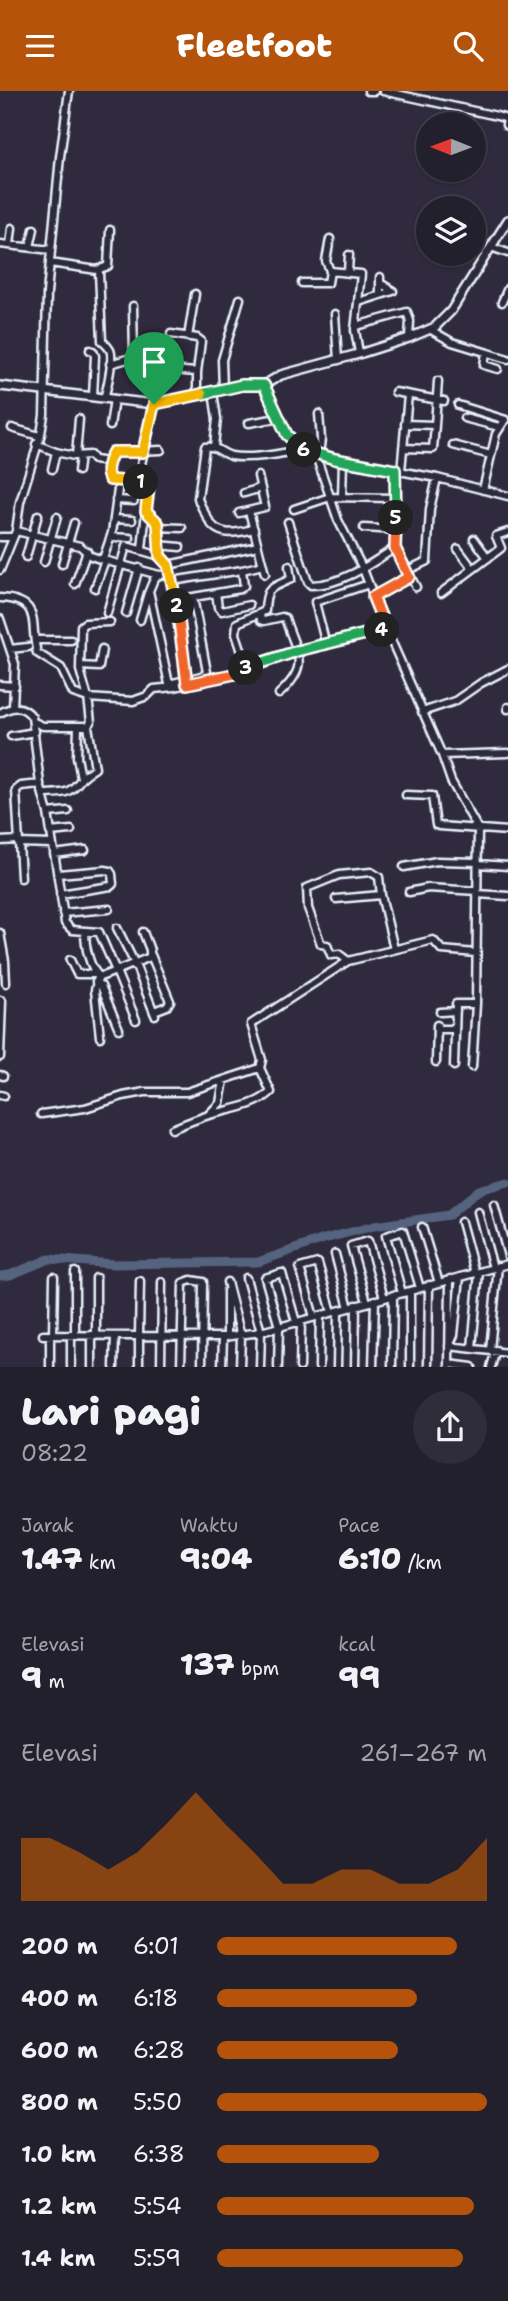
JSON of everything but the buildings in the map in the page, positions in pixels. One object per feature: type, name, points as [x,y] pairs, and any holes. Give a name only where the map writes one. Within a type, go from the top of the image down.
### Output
[{"type":"main road","points":[[0,386],[154,404],[242,385],[264,385],[281,375],[409,338],[442,322],[508,220]]},
{"type":"street","points":[[0,570],[14,534],[20,502],[38,440],[46,390],[46,315],[51,250],[69,91]]},
{"type":"street","points":[[368,91],[374,91]]},
{"type":"street","points":[[383,91],[401,92],[508,120]]},
{"type":"street","points":[[10,245],[12,228]]},
{"type":"street","points":[[30,247],[34,229]]},
{"type":"street","points":[[50,263],[97,270],[108,266],[110,230]]},
{"type":"street","points":[[302,283],[327,283],[330,271],[326,261],[330,239]]},
{"type":"street","points":[[0,244],[51,250]]},
{"type":"street","points":[[491,247],[508,253]]},
{"type":"street","points":[[348,272],[349,255]]},
{"type":"street","points":[[97,270],[100,279],[102,341],[111,352],[104,398]]},
{"type":"street","points":[[330,271],[361,274],[356,326],[359,353]]},
{"type":"street","points":[[359,302],[393,291],[380,280],[380,295]]},
{"type":"street","points":[[502,302],[508,288]]},
{"type":"street","points":[[188,337],[195,294]]},
{"type":"street","points":[[223,389],[222,360],[240,299]]},
{"type":"street","points":[[110,364],[134,357],[133,306]]},
{"type":"street","points":[[356,326],[407,312],[410,321],[409,338]]},
{"type":"street","points":[[335,314],[338,360]]},
{"type":"street","points":[[430,330],[452,342],[508,359]]},
{"type":"street","points":[[171,334],[201,341],[197,395]]},
{"type":"street","points":[[90,350],[95,356],[93,396]]},
{"type":"street","points":[[486,353],[484,365],[498,369]]},
{"type":"street","points":[[141,465],[154,404],[153,370],[146,361]]},
{"type":"street","points":[[183,371],[197,372]]},
{"type":"street","points":[[403,449],[433,449],[441,401],[439,381]]},
{"type":"street","points":[[264,385],[287,435],[299,448]]},
{"type":"street","points":[[213,392],[217,419],[214,446]]},
{"type":"street","points":[[395,392],[441,401]]},
{"type":"street","points":[[408,394],[403,449],[398,471],[395,548],[416,587]]},
{"type":"street","points":[[110,426],[114,399]]},
{"type":"street","points":[[458,405],[507,419],[499,427],[483,490]]},
{"type":"street","points":[[318,415],[321,428],[317,454],[338,520],[363,569],[451,781],[478,829],[476,1004],[472,1067]]},
{"type":"street","points":[[249,423],[278,418]]},
{"type":"street","points":[[464,418],[499,427]]},
{"type":"street","points":[[78,471],[79,419]]},
{"type":"street","points":[[405,424],[435,425]]},
{"type":"street","points":[[12,428],[56,452],[90,455],[94,460],[108,463]]},
{"type":"street","points":[[453,445],[491,455]]},
{"type":"street","points":[[254,529],[228,534],[214,528],[200,504],[205,447],[214,446],[232,456],[255,456],[299,448],[343,461],[437,478],[508,496]]},
{"type":"street","points":[[142,549],[149,485],[146,482],[118,482],[108,478],[108,463],[113,452],[162,450]]},
{"type":"street","points":[[52,469],[56,452]]},
{"type":"street","points":[[342,497],[343,461]]},
{"type":"street","points":[[239,513],[265,507],[258,476]]},
{"type":"street","points":[[373,597],[419,566],[427,555],[430,509],[437,478]]},
{"type":"street","points":[[95,588],[111,537],[118,482]]},
{"type":"street","points":[[244,492],[261,488]]},
{"type":"street","points":[[294,509],[330,497],[396,498]]},
{"type":"street","points":[[116,500],[134,501]]},
{"type":"street","points":[[146,511],[156,519],[160,556]]},
{"type":"street","points":[[249,511],[265,574]]},
{"type":"street","points":[[26,557],[38,515]]},
{"type":"street","points":[[44,562],[57,517]]},
{"type":"street","points":[[114,519],[132,520]]},
{"type":"street","points":[[288,522],[309,584],[328,582],[363,569],[395,548]]},
{"type":"street","points":[[62,564],[74,523]]},
{"type":"street","points":[[158,527],[182,528]]},
{"type":"street","points":[[364,528],[396,530]]},
{"type":"street","points":[[441,593],[501,548],[497,534],[508,531]]},
{"type":"street","points":[[0,537],[33,534],[51,538],[80,546],[91,556],[171,577],[242,570],[263,565]]},
{"type":"street","points":[[111,537],[130,538]]},
{"type":"street","points":[[474,539],[488,558]]},
{"type":"street","points":[[159,545],[180,547]]},
{"type":"street","points":[[107,613],[126,546],[160,556],[168,565],[176,600],[186,682]]},
{"type":"street","points":[[168,565],[258,546]]},
{"type":"street","points":[[458,549],[473,569]]},
{"type":"street","points":[[75,585],[87,551]]},
{"type":"street","points":[[247,667],[235,626],[242,620],[265,611],[265,595],[270,588],[291,580],[289,566]]},
{"type":"street","points":[[126,613],[139,568]]},
{"type":"street","points":[[291,574],[304,569]]},
{"type":"street","points":[[176,600],[244,586],[242,570]]},
{"type":"street","points":[[140,620],[154,579],[159,575]]},
{"type":"street","points":[[326,645],[315,602],[369,584]]},
{"type":"street","points":[[149,591],[167,681],[172,684],[234,674],[247,667],[297,651],[386,629]]},
{"type":"street","points":[[216,593],[219,610],[249,605]]},
{"type":"street","points":[[0,598],[13,599],[30,611],[34,619],[37,653],[61,668],[73,693],[88,698],[133,701],[147,696],[154,689],[205,675],[193,597]]},
{"type":"street","points":[[260,614],[261,620],[264,621],[285,618],[297,651],[299,671],[279,694]]},
{"type":"street","points":[[0,619],[15,664],[13,707]]},
{"type":"street","points":[[81,778],[95,768],[88,726],[91,722],[88,698],[80,666],[82,624],[110,622]]},
{"type":"street","points":[[35,640],[71,640]]},
{"type":"street","points":[[10,649],[28,647]]},
{"type":"street","points":[[80,666],[99,667],[102,649]]},
{"type":"street","points":[[422,712],[455,701],[508,669]]},
{"type":"street","points":[[0,685],[15,686]]},
{"type":"street","points":[[0,713],[13,707],[26,710],[34,722],[40,785],[48,813],[63,913],[68,927],[72,930],[101,933],[136,1020]]},
{"type":"street","points":[[34,722],[43,726],[88,726]]},
{"type":"street","points":[[44,794],[70,791],[79,784],[81,778],[78,727]]},
{"type":"street","points":[[11,736],[35,732]]},
{"type":"street","points":[[442,755],[508,753]]},
{"type":"street","points":[[21,878],[16,790],[21,786],[40,785]]},
{"type":"street","points":[[406,795],[433,797],[436,825],[508,831]]},
{"type":"street","points":[[48,813],[68,811]]},
{"type":"street","points":[[50,831],[71,830]]},
{"type":"street","points":[[0,841],[52,844]]},
{"type":"street","points":[[54,854],[85,850]]},
{"type":"street","points":[[404,867],[437,861],[508,866]]},
{"type":"street","points":[[58,874],[105,870],[112,874],[111,886],[60,894]]},
{"type":"street","points":[[348,961],[339,954],[331,955],[327,945],[321,944],[308,908],[307,888],[339,875],[371,872],[379,877],[394,949]]},
{"type":"street","points":[[409,892],[428,888],[508,896]]},
{"type":"street","points":[[336,899],[381,895]]},
{"type":"street","points":[[63,913],[109,909]]},
{"type":"street","points":[[117,928],[155,1013],[170,1001],[143,932]]},
{"type":"street","points":[[85,931],[85,947],[119,1029]]},
{"type":"street","points":[[1,938],[6,983]]},
{"type":"street","points":[[172,1129],[208,1115],[260,1101],[269,1095],[271,1093],[260,1068],[262,1060],[251,1024],[300,995],[348,961],[433,940],[442,950],[476,953]]},
{"type":"street","points":[[70,960],[77,974],[97,978],[151,955]]},
{"type":"street","points":[[0,977],[5,971]]},
{"type":"street","points":[[97,978],[100,1037]]},
{"type":"street","points":[[0,1000],[0,1057]]},
{"type":"street","points":[[454,1066],[456,1004],[476,1004]]},
{"type":"street","points":[[440,1011],[456,1011]]},
{"type":"street","points":[[436,1062],[437,1027],[455,1029]]},
{"type":"street","points":[[41,1114],[85,1108],[123,1095],[187,1092],[260,1068]]},
{"type":"street","points":[[208,1115],[220,1103],[224,1080]]},
{"type":"street","points":[[494,1205],[508,1255]]},
{"type":"street","points":[[478,1212],[495,1267],[491,1367]]},
{"type":"street","points":[[461,1223],[477,1272],[472,1348]]},
{"type":"street","points":[[422,1227],[439,1283]]},
{"type":"street","points":[[410,1367],[406,1292],[386,1236],[404,1231],[420,1288]]},
{"type":"street","points":[[373,1367],[371,1301],[351,1246],[368,1241],[384,1298]]},
{"type":"street","points":[[335,1254],[353,1307],[355,1367]]},
{"type":"street","points":[[318,1367],[317,1316],[300,1268],[318,1263],[335,1311],[337,1367]]},
{"type":"street","points":[[49,1335],[241,1336],[508,1263]]},
{"type":"street","points":[[71,1367],[75,1272]]},
{"type":"street","points":[[278,1367],[279,1327],[265,1277],[282,1273],[299,1322],[300,1367]]},
{"type":"street","points":[[50,1367],[49,1335],[54,1277]]},
{"type":"street","points":[[449,1346],[454,1335],[460,1277]]},
{"type":"street","points":[[92,1367],[96,1278]]},
{"type":"street","points":[[246,1278],[261,1332],[260,1367]]},
{"type":"street","points":[[450,1279],[449,1365],[472,1367]]},
{"type":"street","points":[[181,1367],[183,1283],[191,1280],[203,1282],[202,1367]]},
{"type":"street","points":[[139,1367],[140,1281]]},
{"type":"street","points":[[161,1367],[162,1282]]},
{"type":"street","points":[[222,1367],[228,1282],[241,1336],[240,1367]]},
{"type":"street","points":[[428,1367],[429,1285]]},
{"type":"street","points":[[392,1367],[393,1295]]},
{"type":"street","points":[[114,1367],[115,1336]]},
{"type":"street","points":[[449,1346],[508,1353]]},
{"type":"waterway","points":[[0,1276],[10,1275],[49,1259],[114,1264],[258,1262],[324,1239],[374,1226],[449,1215],[479,1190],[508,1182]]},
{"type":"route","points":[[242,385],[264,385],[284,431],[299,448],[335,459],[395,470],[395,548],[409,577],[373,597],[386,629],[297,651],[247,667],[234,674],[187,684],[172,581],[168,565],[160,556],[158,523],[146,511],[149,485],[146,482],[114,481],[107,475],[113,452],[143,452],[154,404],[242,385]]}]
